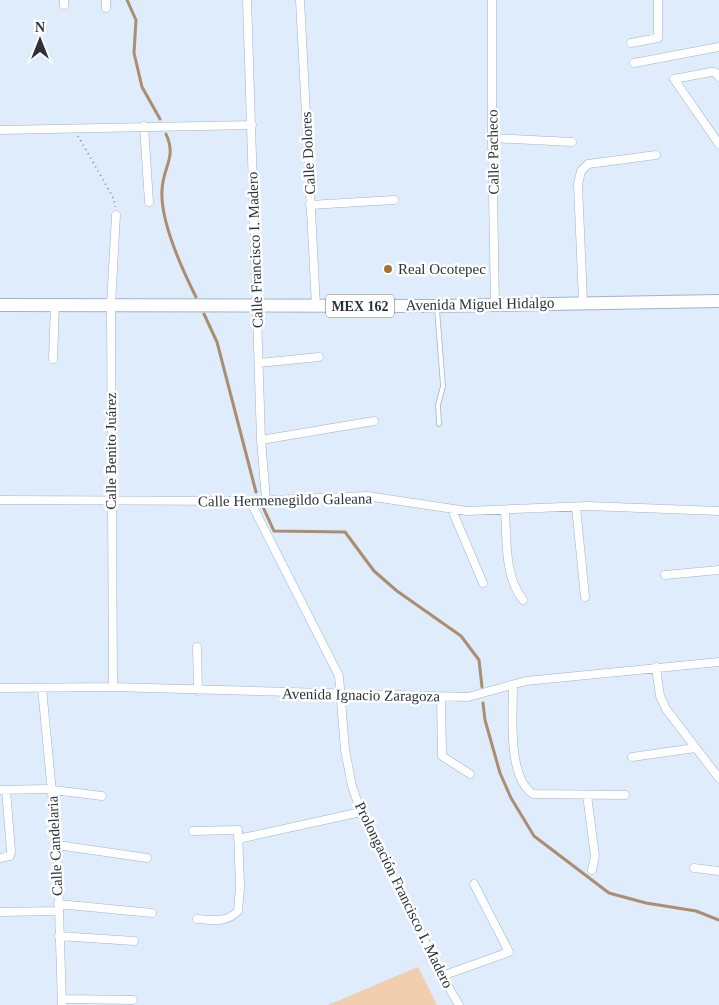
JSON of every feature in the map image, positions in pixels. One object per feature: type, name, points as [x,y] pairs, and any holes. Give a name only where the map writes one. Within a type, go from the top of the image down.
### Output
[{"type":"main road","name":"Avenida Miguel Hidalgo","points":[[0,305],[437,306],[719,301]]},
{"type":"street","name":"Calle Francisco I. Madero","points":[[247,0],[261,440],[266,499]]},
{"type":"street","name":"Calle Dolores","points":[[300,0],[316,306]]},
{"type":"street","name":"Calle Pacheco","points":[[492,0],[495,305]]},
{"type":"street","points":[[631,43],[658,38],[658,0]]},
{"type":"street","points":[[634,63],[719,47]]},
{"type":"street","points":[[719,77],[715,72],[711,72],[674,79],[719,144]]},
{"type":"street","points":[[0,130],[252,125]]},
{"type":"street","points":[[144,126],[149,202]]},
{"type":"street","points":[[492,138],[572,142]]},
{"type":"street","points":[[583,302],[578,184],[581,171],[588,164],[656,155]]},
{"type":"street","points":[[310,205],[394,200]]},
{"type":"street","name":"Calle Benito Juárez","points":[[113,687],[111,304],[116,215]]},
{"type":"street","points":[[53,359],[55,305]]},
{"type":"street","points":[[259,363],[319,357]]},
{"type":"street","points":[[261,440],[374,421]]},
{"type":"street","name":"Calle Hermenegildo Galeana","points":[[0,500],[250,501],[367,496],[452,510],[576,507],[719,511]]},
{"type":"street","points":[[250,501],[328,651],[339,676],[341,694]]},
{"type":"street","points":[[576,507],[585,597]]},
{"type":"street","points":[[452,510],[483,583]]},
{"type":"street","points":[[505,510],[508,558],[513,582],[523,600]]},
{"type":"street","points":[[666,575],[719,570]]},
{"type":"street","points":[[197,647],[198,691]]},
{"type":"street","name":"Avenida Ignacio Zaragoza","points":[[0,688],[113,687],[198,691],[468,697],[526,681],[719,662]]},
{"type":"street","points":[[656,667],[660,696],[666,709],[719,778]]},
{"type":"street","points":[[513,686],[514,759],[526,790],[533,794],[625,795]]},
{"type":"street","name":"Calle Candelaria","points":[[42,688],[57,845],[62,1002]]},
{"type":"street","name":"Prolongación Francisco I. Madero","points":[[341,694],[346,750],[352,786],[360,812],[442,976],[459,1005]]},
{"type":"street","points":[[441,697],[442,756],[470,774]]},
{"type":"street","points":[[632,757],[695,748]]},
{"type":"street","points":[[0,858],[10,856],[11,851],[3,790],[52,790],[102,796]]},
{"type":"street","points":[[587,795],[595,856],[592,870]]},
{"type":"street","points":[[238,839],[360,812]]},
{"type":"street","points":[[193,831],[238,830],[240,888],[238,911],[230,919],[197,920]]},
{"type":"street","points":[[57,845],[147,858]]},
{"type":"street","points":[[694,868],[719,871]]},
{"type":"street","points":[[442,976],[509,952],[474,884]]},
{"type":"street","points":[[0,912],[58,908],[152,913]]},
{"type":"street","points":[[59,936],[134,941]]},
{"type":"street","points":[[62,1002],[133,1000]]},
{"type":"lane","points":[[437,306],[443,386],[438,405],[439,424]]},
{"type":"path","points":[[73,128],[114,199],[116,215]]},
{"type":"shaded area","points":[[418,967],[437,1005],[328,1005]]},
{"type":"waterway","points":[[127,0],[136,20],[134,53],[142,87],[160,119]]},
{"type":"waterway","points":[[166,134],[169,142],[170,156],[162,190],[164,216],[173,245],[196,297]]},
{"type":"waterway","points":[[204,314],[217,342],[256,492]]},
{"type":"waterway","points":[[263,507],[274,531],[345,532],[374,571],[397,591],[461,636],[479,660],[482,687]]},
{"type":"waterway","points":[[483,703],[485,720],[500,773],[511,798],[534,836],[609,893],[646,903],[696,911],[719,920]]},
{"type":"place","name":"Real Ocotepec","points":[[388,269]]}]
